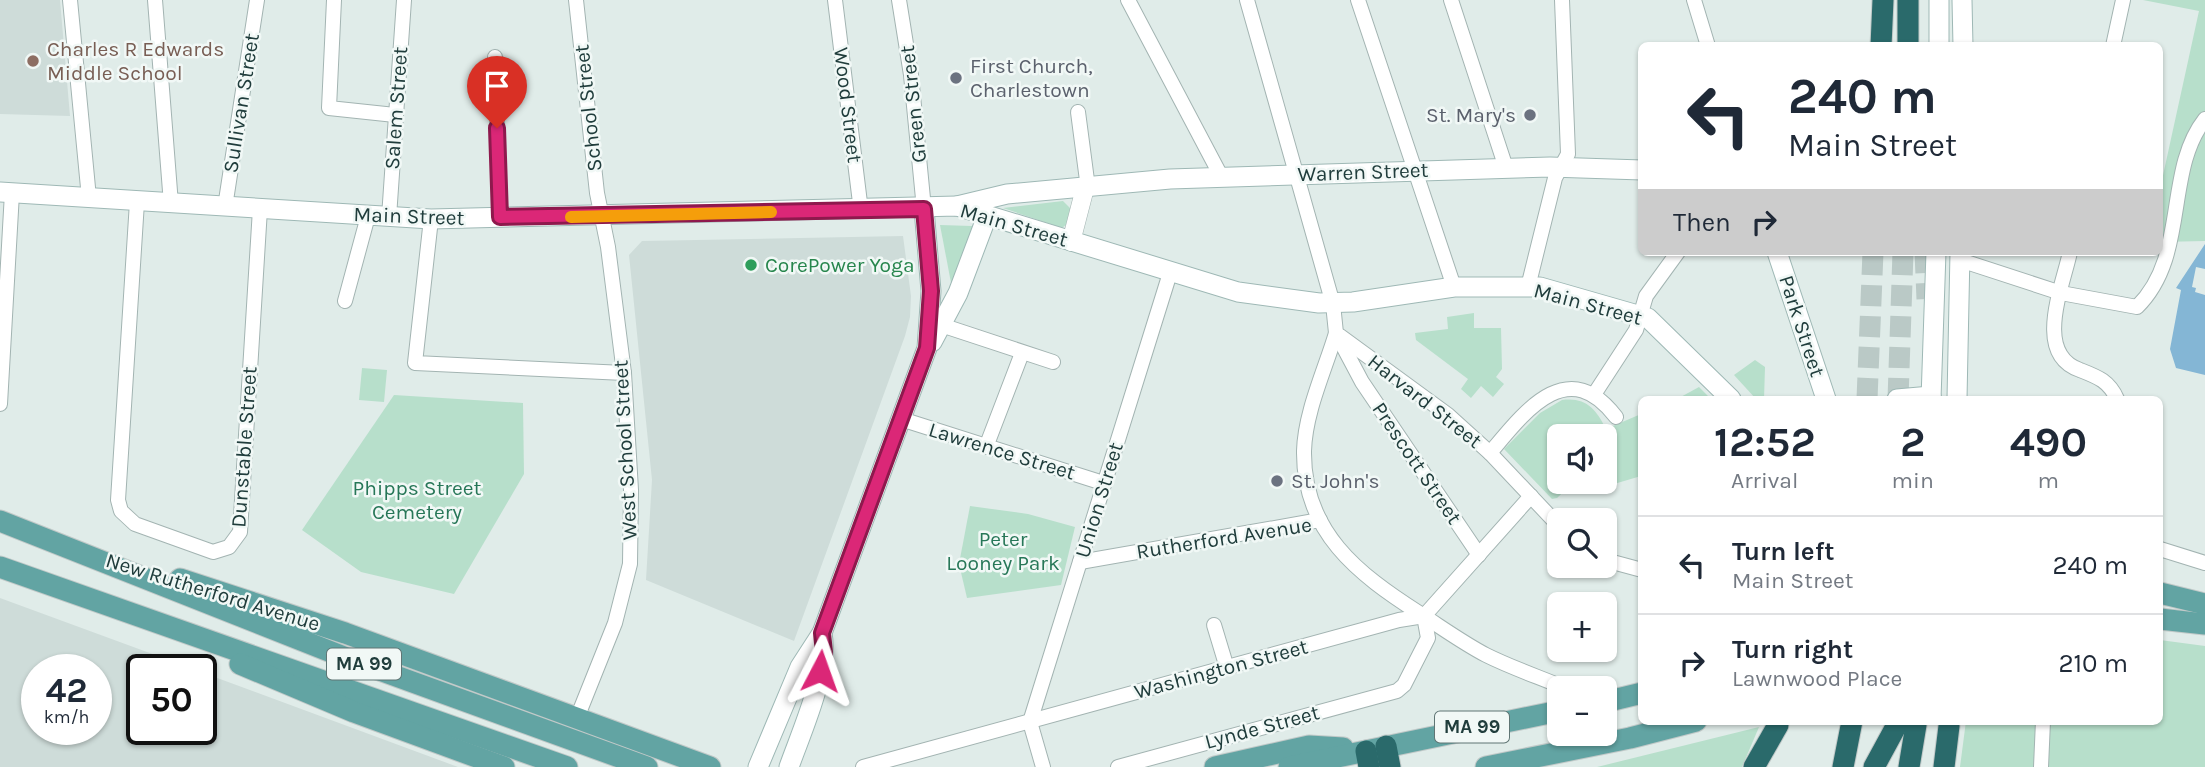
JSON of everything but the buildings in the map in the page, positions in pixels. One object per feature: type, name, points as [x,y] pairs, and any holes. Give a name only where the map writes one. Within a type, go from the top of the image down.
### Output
[{"type":"highway","points":[[1881,42],[1882,0]]},
{"type":"highway","points":[[1908,0],[1908,42]]},
{"type":"highway","points":[[1754,767],[1778,725]]},
{"type":"highway","points":[[1843,767],[1851,725]]},
{"type":"highway","points":[[1874,767],[1906,725]]},
{"type":"highway","points":[[1908,725],[1909,767]]},
{"type":"highway","points":[[1944,767],[1949,726]]},
{"type":"main road","points":[[1939,42],[1940,0]]},
{"type":"main road","points":[[1962,0],[1963,42]]},
{"type":"main road","name":"Warren Street","points":[[957,206],[1007,194],[1170,179],[1563,166],[1638,170]]},
{"type":"main road","name":"Main Street","points":[[6,192],[431,219],[861,211],[957,206],[1238,292],[1333,304],[1454,287],[1540,287],[1639,314],[1657,326],[1728,396]]},
{"type":"main road","points":[[924,209],[936,323]]},
{"type":"main road","points":[[758,767],[800,667],[822,633],[936,323],[958,293],[987,216]]},
{"type":"main road","name":"Park Street","points":[[1778,256],[1825,396]]},
{"type":"main road","points":[[1931,396],[1936,256]]},
{"type":"main road","points":[[1957,396],[1960,256]]},
{"type":"main road","name":"MA 99","points":[[0,522],[84,553]]},
{"type":"main road","name":"New Rutherford Avenue","points":[[84,553],[228,593],[705,766]]},
{"type":"main road","name":"New Rutherford Avenue","points":[[84,553],[330,651],[647,767]]},
{"type":"main road","name":"MA 99","points":[[0,567],[80,595]]},
{"type":"main road","points":[[2163,594],[2205,604]]},
{"type":"main road","name":"New Rutherford Avenue","points":[[80,595],[347,709],[504,767]]},
{"type":"main road","name":"New Rutherford Avenue","points":[[80,595],[567,767]]},
{"type":"main road","points":[[2163,619],[2205,624]]},
{"type":"main road","points":[[789,767],[820,671],[824,653],[822,633]]},
{"type":"main road","points":[[1617,699],[1638,694]]},
{"type":"main road","name":"MA 99","points":[[1289,767],[1378,758],[1547,714]]},
{"type":"main road","name":"MA 99","points":[[1486,767],[1680,725]]},
{"type":"main road","points":[[1215,767],[1309,746],[1378,758]]},
{"type":"street","points":[[70,0],[89,198]]},
{"type":"street","points":[[155,0],[171,204]]},
{"type":"street","name":"Sullivan Street","points":[[225,207],[257,0]]},
{"type":"street","points":[[334,0],[329,108],[395,115]]},
{"type":"street","name":"Salem Street","points":[[389,217],[404,0]]},
{"type":"street","name":"School Street","points":[[576,0],[602,216]]},
{"type":"street","name":"Wood Street","points":[[835,0],[861,211]]},
{"type":"street","name":"Green Street","points":[[899,0],[911,75],[924,209]]},
{"type":"street","points":[[1128,0],[1222,178]]},
{"type":"street","points":[[1358,0],[1454,287]]},
{"type":"street","points":[[1451,0],[1506,168]]},
{"type":"street","points":[[1528,286],[1555,178],[1563,166],[1569,146],[1562,0]]},
{"type":"street","points":[[1694,0],[1708,42]]},
{"type":"street","points":[[2114,42],[2123,0]]},
{"type":"street","points":[[1251,2],[1333,304],[1336,333],[1310,417],[1304,450],[1308,482],[1320,520]]},
{"type":"street","points":[[495,57],[500,217]]},
{"type":"street","points":[[1071,242],[1086,188],[1078,112]]},
{"type":"street","points":[[1960,256],[2061,293],[2137,307],[2169,250],[2188,150],[2205,119]]},
{"type":"street","points":[[0,404],[6,192]]},
{"type":"street","name":"Dunstable Street","points":[[137,202],[118,500],[121,511],[135,524],[213,552],[229,547],[240,532],[260,209]]},
{"type":"street","points":[[345,301],[368,216]]},
{"type":"street","name":"West School Street","points":[[577,718],[615,623],[630,564],[631,490],[624,373],[602,216]]},
{"type":"street","points":[[431,219],[415,363],[624,373]]},
{"type":"street","points":[[1595,393],[1636,330],[1646,296],[1675,256]]},
{"type":"street","points":[[2069,256],[2053,330],[2057,351],[2071,367],[2107,382],[2115,396]]},
{"type":"street","name":"Union Street","points":[[1030,722],[1170,273]]},
{"type":"street","points":[[936,323],[1053,362]]},
{"type":"street","name":"Harvard Street","points":[[1336,333],[1448,415],[1490,453],[1547,513]]},
{"type":"street","name":"Prescott Street","points":[[1336,333],[1362,382],[1479,555]]},
{"type":"street","points":[[986,447],[1022,353]]},
{"type":"street","points":[[1490,453],[1544,396],[1576,390],[1595,393],[1616,417]]},
{"type":"street","name":"Lawrence Street","points":[[901,419],[1104,483]]},
{"type":"street","points":[[1424,616],[1531,496]]},
{"type":"street","name":"Rutherford Avenue","points":[[1080,562],[1320,520],[1337,548],[1356,570],[1485,654],[1547,680]]},
{"type":"street","points":[[2163,550],[2205,563]]},
{"type":"street","points":[[1617,563],[1638,569]]},
{"type":"street","name":"Washington Street","points":[[863,767],[1399,620],[1424,616]]},
{"type":"street","name":"Lynde Street","points":[[1118,767],[1393,693],[1404,685],[1428,638],[1424,616]]},
{"type":"street","points":[[1214,625],[1227,668]]},
{"type":"street","points":[[1030,722],[1043,767]]},
{"type":"street","points":[[2041,767],[2043,725]]},
{"type":"shaded area","name":"Charles R Edwards Middle School","points":[[0,0],[60,0],[70,116],[0,114]]},
{"type":"shaded area","points":[[903,236],[911,296],[910,317],[905,336],[794,641],[646,580],[652,480],[629,255],[642,241]]},
{"type":"shaded area","points":[[0,598],[152,654],[126,654],[126,745],[217,745],[217,678],[458,767],[0,767]]},
{"type":"green space","points":[[2143,0],[2205,0],[2205,241],[2163,242],[2163,175],[2199,11]]},
{"type":"green space","points":[[1063,201],[1071,209],[1067,224],[1062,228],[1003,208]]},
{"type":"green space","points":[[940,225],[972,226],[974,230],[952,288]]},
{"type":"green space","points":[[1474,313],[1474,328],[1501,328],[1502,369],[1496,377],[1504,384],[1493,397],[1481,386],[1471,398],[1461,389],[1468,379],[1416,340],[1415,333],[1448,329],[1447,317]]},
{"type":"green space","points":[[1755,360],[1765,367],[1764,396],[1753,396],[1734,375]]},
{"type":"green space","points":[[362,368],[387,370],[384,402],[359,400]]},
{"type":"green space","points":[[1699,387],[1708,396],[1682,396]]},
{"type":"green space","name":"Phipps Street Cemetery","points":[[394,395],[523,403],[524,474],[454,594],[361,572],[302,530]]},
{"type":"green space","points":[[1562,400],[1578,400],[1584,403],[1603,424],[1547,424],[1547,494],[1504,449],[1540,413]]},
{"type":"green space","points":[[1638,415],[1638,477],[1617,483],[1617,424]]},
{"type":"green space","points":[[1547,494],[1561,494],[1557,498],[1552,499]]},
{"type":"green space","name":"Peter Looney Park","points":[[970,506],[1028,514],[1075,527],[1061,585],[967,598],[959,564]]},
{"type":"green space","points":[[2163,640],[2205,646],[2205,767],[1960,767],[1965,725],[2163,725]]},
{"type":"green space","points":[[1759,727],[1742,767],[1597,767]]},
{"type":"water","points":[[2205,244],[2205,375],[2176,368],[2170,349],[2181,290],[2176,288]]},
{"type":"pier","points":[[2196,267],[2205,269],[2205,295],[2195,292],[2196,288],[2192,287]]},
{"type":"tunnel","points":[[1867,396],[1873,256]]},
{"type":"tunnel","points":[[1898,396],[1903,256]]},
{"type":"tunnel","points":[[1925,256],[1927,299]]},
{"type":"slow traffic","points":[[571,217],[771,212]]},
{"type":"place","name":"Charles R Edwards Middle School","points":[[33,61]]},
{"type":"place","name":"First Church, Charlestown","points":[[956,78]]},
{"type":"place","name":"St. Mary's","points":[[1530,115]]},
{"type":"place","name":"CorePower Yoga","points":[[751,265]]},
{"type":"place","name":"St. John's","points":[[1277,481]]},
{"type":"route","points":[[497,128],[500,217],[924,209],[931,291],[928,344],[822,633],[824,653],[820,671]]}]
